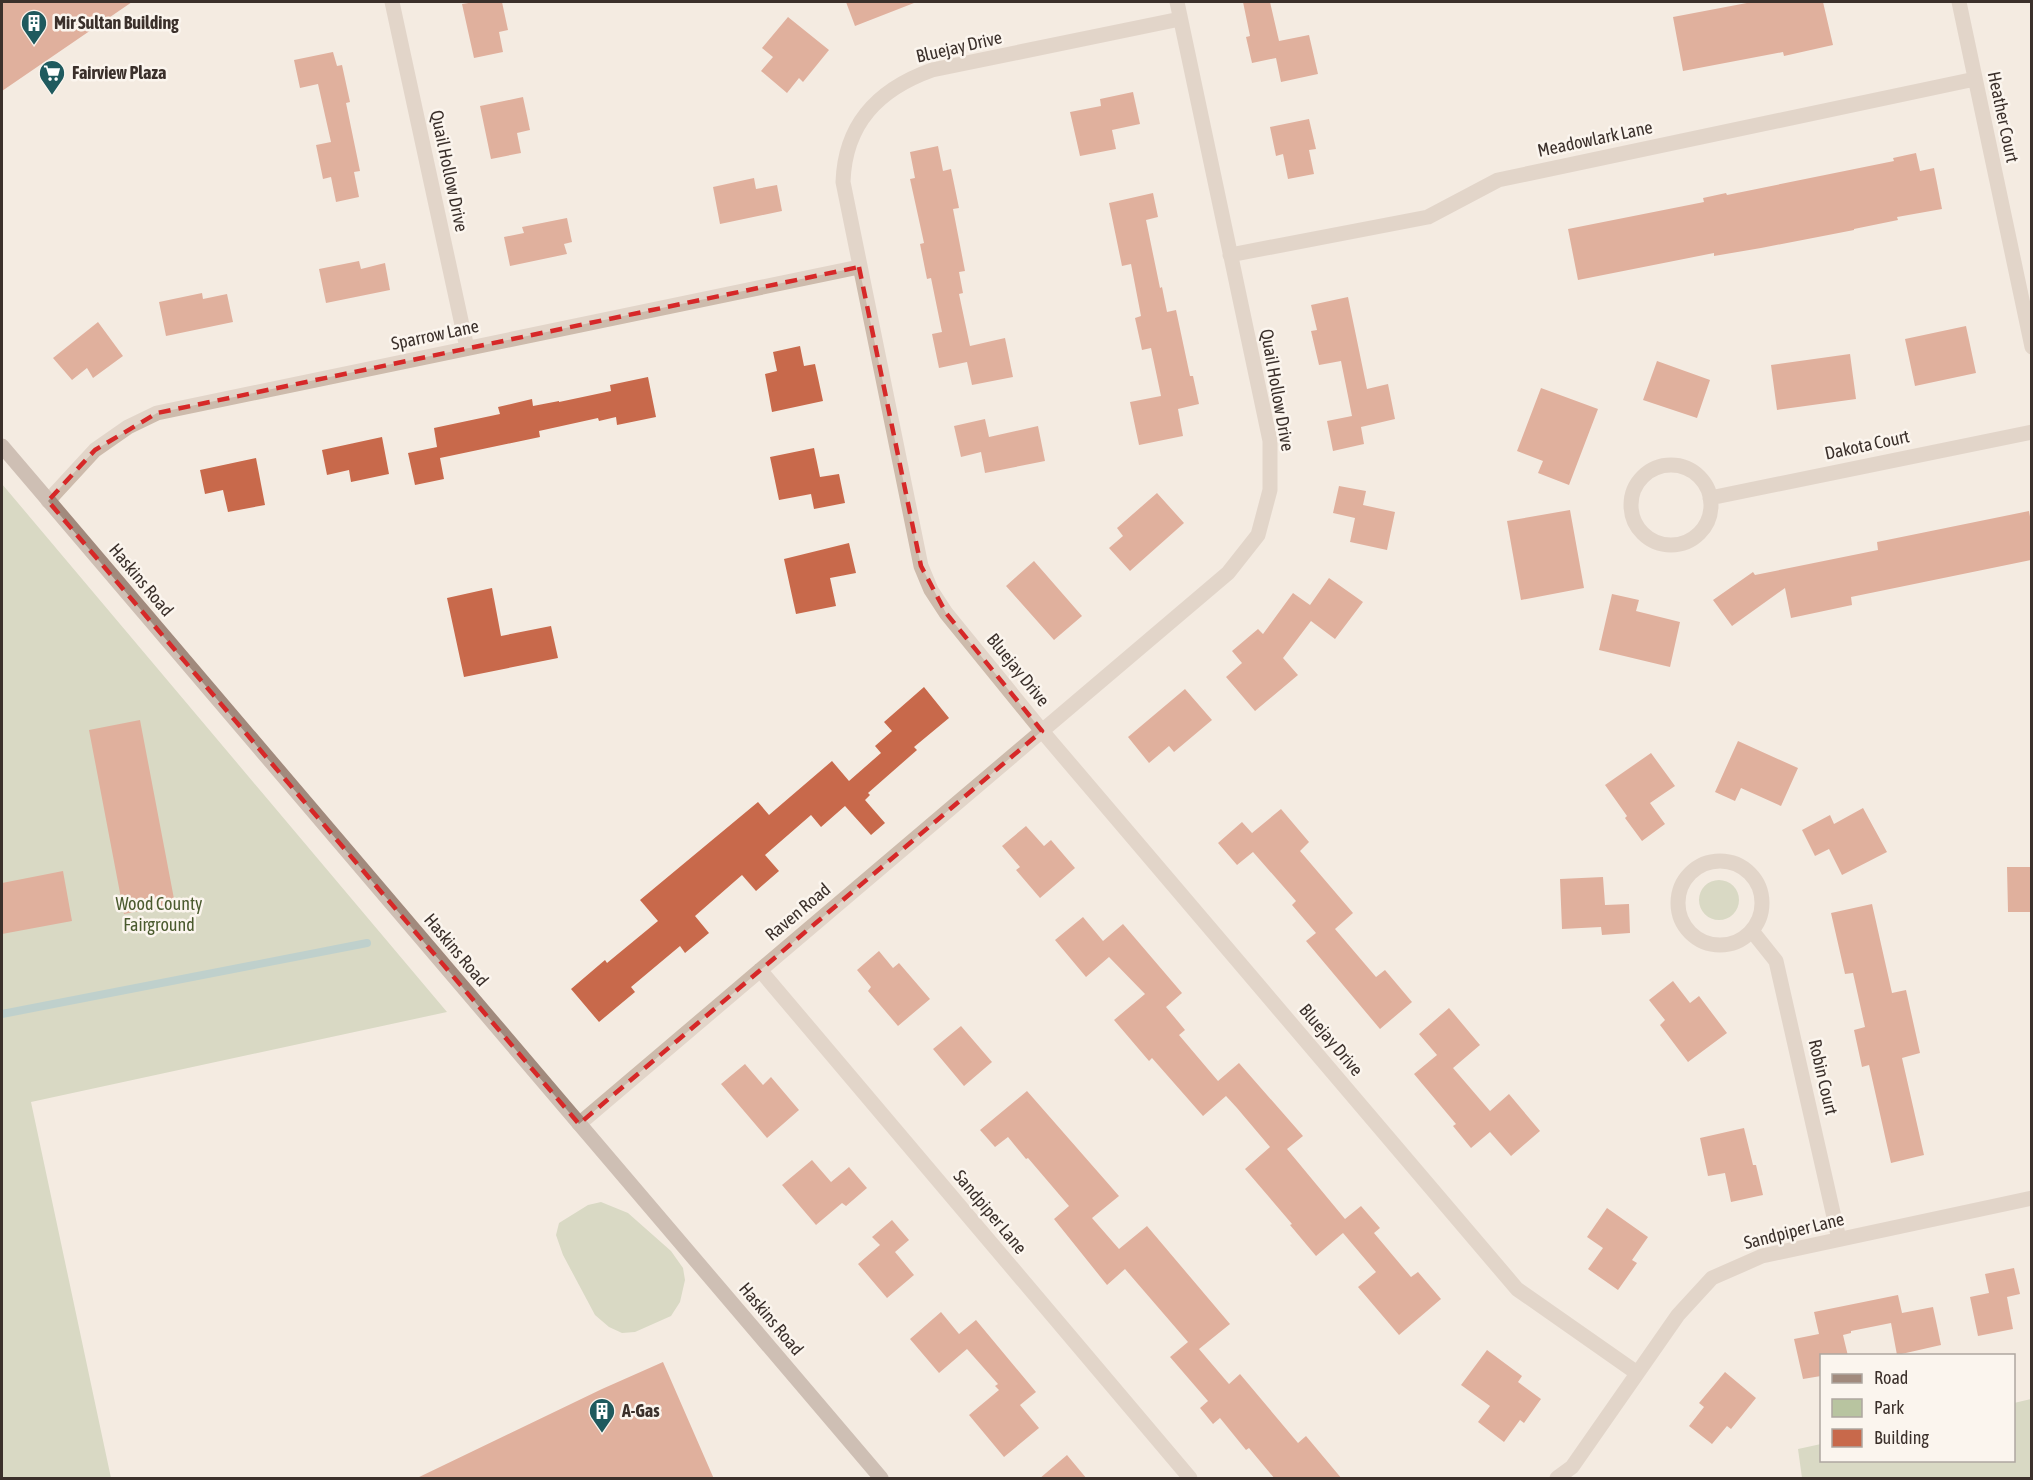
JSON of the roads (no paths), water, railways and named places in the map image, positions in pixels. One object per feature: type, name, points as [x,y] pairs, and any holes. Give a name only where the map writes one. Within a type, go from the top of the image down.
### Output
[{"type":"main road","name":"Haskins Road","points":[[2,446],[881,1479]]},
{"type":"street","name":"Quail Hollow Drive","points":[[392,2],[467,348]]},
{"type":"street","name":"Quail Hollow Drive","points":[[1042,731],[1228,573],[1258,535],[1270,490],[1270,441],[1177,2]]},
{"type":"street","name":"Heather Court","points":[[1959,2],[2031,347]]},
{"type":"street","name":"Bluejay Drive","points":[[1180,20],[932,70],[897,85],[881,97],[857,126],[843,163],[843,182],[921,566],[931,590],[946,613],[1042,731],[1517,1289],[1637,1373]]},
{"type":"street","name":"Meadowlark Lane","points":[[1230,255],[1428,217],[1498,180],[1975,79]]},
{"type":"street","name":"Sparrow Lane","points":[[48,501],[95,450],[128,428],[157,413],[859,267]]},
{"type":"street","name":"Dakota Court","points":[[1710,498],[2031,432]]},
{"type":"street","points":[[1674,465],[1687,468],[1698,475],[1706,485],[1710,498],[1710,511],[1706,524],[1698,534],[1686,541],[1673,544],[1660,543],[1648,538],[1638,528],[1632,516],[1632,497],[1639,479],[1649,471],[1661,466],[1674,465]]},
{"type":"street","name":"Raven Road","points":[[579,1124],[1042,731]]},
{"type":"street","points":[[1718,861],[1732,862],[1745,868],[1755,878],[1761,891],[1763,905],[1760,919],[1752,931],[1741,940],[1729,945],[1715,945],[1701,941],[1690,933],[1682,922],[1678,909],[1678,895],[1683,882],[1704,864],[1718,861]]},
{"type":"street","name":"Robin Court","points":[[1752,931],[1776,961],[1839,1239]]},
{"type":"street","name":"Sandpiper Lane","points":[[760,970],[1190,1479]]},
{"type":"street","name":"Sandpiper Lane","points":[[1557,1479],[1572,1467],[1678,1315],[1712,1278],[1762,1256],[2031,1198]]},
{"type":"waterway","points":[[2,1014],[367,943]]},
{"type":"place","name":"Mir Sultan Building","points":[[34,46]]},
{"type":"place","name":"Fairview Plaza","points":[[52,96]]},
{"type":"place","name":"A-Gas","points":[[602,1434]]},
{"type":"park label","name":"Wood County Fairground","points":[[159,914]]}]
